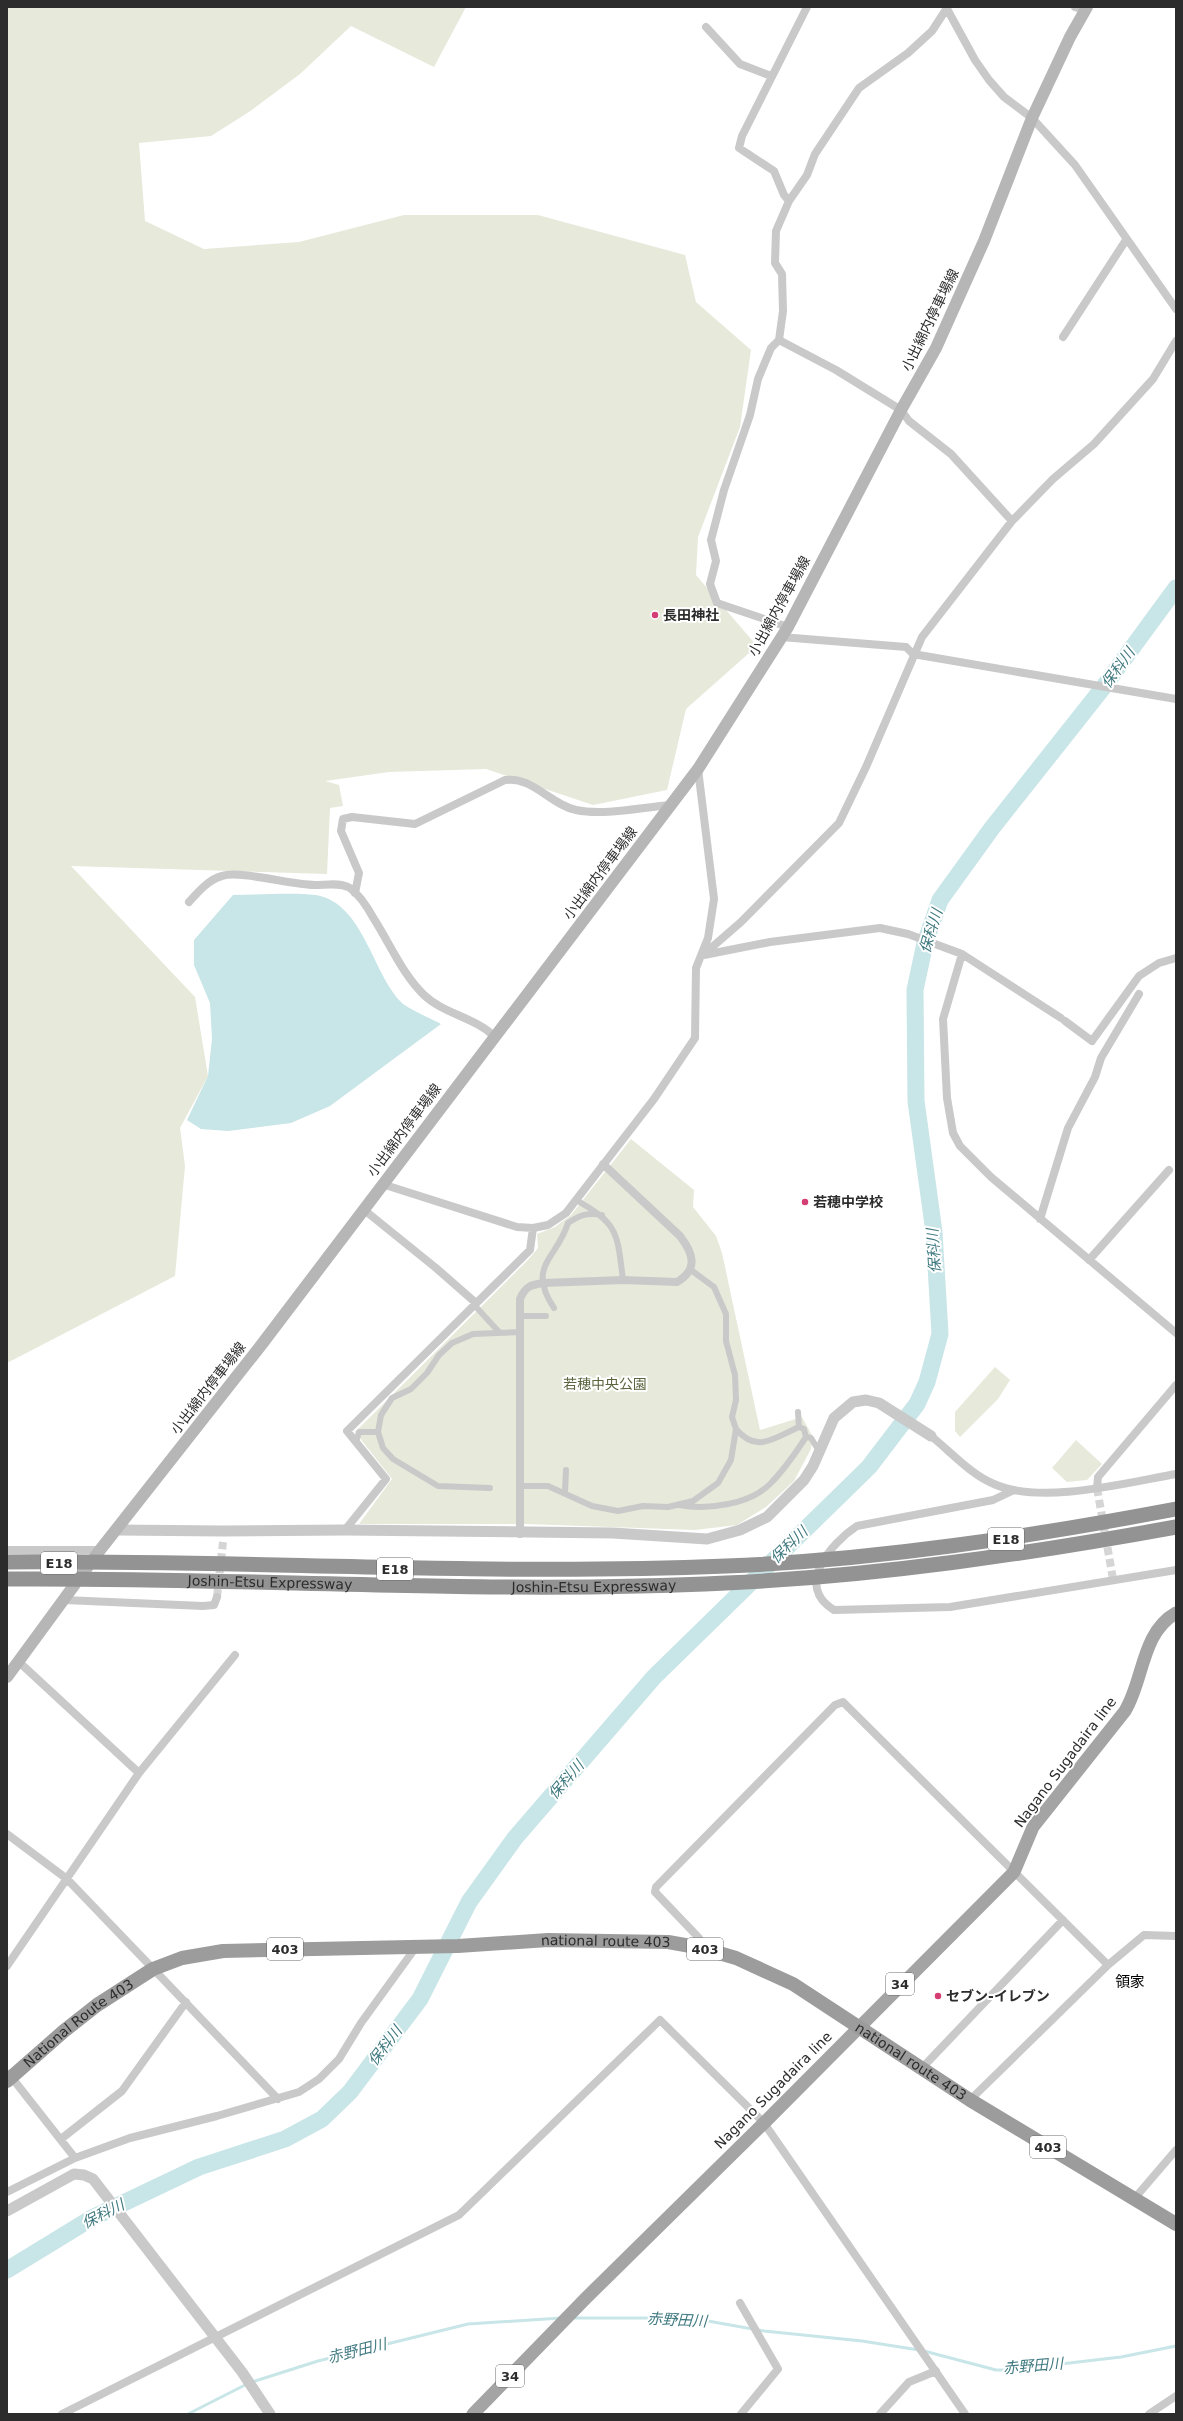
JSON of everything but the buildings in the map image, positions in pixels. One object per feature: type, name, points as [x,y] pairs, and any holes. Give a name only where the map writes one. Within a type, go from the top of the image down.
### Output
[{"type":"highway","name":"Joshin-Etsu Expressway","points":[[7,1562],[483,1570],[679,1568],[835,1560],[996,1540],[1176,1509]]},
{"type":"highway","name":"Joshin-Etsu Expressway","points":[[7,1579],[482,1587],[676,1585],[835,1576],[1005,1556],[1176,1526]]},
{"type":"highway","name":"national route 403","points":[[153,1969],[182,1958],[223,1951],[458,1946],[548,1940],[668,1942],[702,1948],[736,1958],[793,1984],[970,2100],[1176,2224]]},
{"type":"highway","name":"National Route 403","points":[[8,2077],[97,2005],[153,1969]]},
{"type":"main road","name":"小出綿内停車場線","points":[[7,1677],[100,1550],[262,1344],[494,1036],[698,769],[785,632],[901,410],[936,348],[984,240],[1032,118],[1082,8]]},
{"type":"main road","name":"Nagano Sugadaira line","points":[[473,2414],[582,2302],[764,2123],[858,2026],[1014,1872],[1033,1827],[1125,1711],[1131,1699],[1153,1636],[1161,1625],[1176,1614]]},
{"type":"street","points":[[789,201],[774,171],[739,148],[742,136],[770,76],[807,7]]},
{"type":"street","points":[[1176,309],[1126,240],[1075,165],[1032,118],[1004,97],[989,80],[975,60],[946,8],[932,31],[908,53],[859,88],[815,154],[807,175],[789,201],[776,231],[775,262],[782,274],[783,311],[779,340],[771,348],[758,379],[740,450],[724,490],[711,540],[716,561],[710,584],[718,603],[785,632],[906,647],[913,654],[1176,699]]},
{"type":"street","points":[[706,27],[740,64],[770,76]]},
{"type":"street","points":[[1063,337],[1126,240]]},
{"type":"street","points":[[779,340],[836,370],[901,410],[909,421],[950,454],[1012,521]]},
{"type":"street","points":[[703,956],[742,922],[839,823],[866,768],[913,654],[922,636],[1012,521],[1053,479],[1094,444],[1153,379],[1176,341]]},
{"type":"street","points":[[382,1184],[496,1222],[533,1228],[554,1221],[566,1213],[654,1099],[695,1038],[696,968],[703,956],[713,914],[714,899],[698,769]]},
{"type":"street","points":[[355,893],[359,873],[341,831],[343,819],[352,817],[415,824],[505,780],[516,778],[574,810],[589,812],[671,804]]},
{"type":"street","points":[[189,902],[210,882],[221,876],[234,874],[296,885],[341,885],[350,888],[363,900],[409,976],[425,996],[445,1008],[484,1026],[494,1036]]},
{"type":"street","points":[[703,956],[770,942],[847,931],[880,928],[908,934],[945,949],[962,954],[1063,1020],[1092,1041],[1139,976],[1159,963],[1176,958]]},
{"type":"street","points":[[962,954],[942,1019],[944,1069],[952,1133],[960,1146],[991,1177],[1176,1333]]},
{"type":"street","points":[[1040,1219],[1068,1128],[1095,1077],[1101,1058],[1139,994]]},
{"type":"street","points":[[520,1534],[522,1486],[520,1299],[524,1291],[530,1285],[542,1283],[623,1280],[677,1282],[685,1278],[691,1270],[691,1249],[680,1236],[603,1164]]},
{"type":"street","points":[[1089,1260],[1169,1170]]},
{"type":"street","points":[[576,1200],[602,1215],[615,1232],[623,1280]]},
{"type":"street","points":[[363,1209],[436,1268],[476,1306],[499,1332]]},
{"type":"street","points":[[554,1308],[546,1296],[542,1283],[542,1273],[547,1259],[567,1230],[568,1223],[580,1215],[591,1213],[602,1215]]},
{"type":"street","points":[[345,1530],[386,1479],[347,1431],[476,1306],[530,1250],[533,1228]]},
{"type":"street","points":[[691,1270],[714,1287],[726,1314],[726,1340],[735,1375],[736,1400],[732,1417],[736,1430],[745,1440],[761,1444],[799,1427]]},
{"type":"street","points":[[520,1316],[546,1316]]},
{"type":"street","points":[[490,1488],[438,1486],[393,1459],[383,1448],[378,1432],[381,1415],[392,1398],[411,1389],[427,1373],[439,1355],[452,1343],[473,1334],[521,1332]]},
{"type":"street","points":[[1097,1488],[1098,1477],[1176,1385]]},
{"type":"street","points":[[116,1530],[223,1537],[345,1530],[520,1534],[613,1534],[707,1539],[722,1537],[767,1517],[804,1480],[834,1418],[843,1408],[853,1402],[866,1400],[879,1403],[931,1436],[975,1473],[992,1484],[1012,1491],[1025,1493],[1097,1488],[1176,1474]]},
{"type":"street","points":[[798,1412],[799,1427]]},
{"type":"street","points":[[356,1442],[359,1432],[357,1421]]},
{"type":"street","points":[[522,1486],[548,1486],[565,1492],[592,1506],[618,1511],[643,1506],[676,1505],[695,1508],[737,1503],[769,1486],[788,1464],[806,1437],[804,1429],[799,1427]]},
{"type":"street","points":[[676,1505],[694,1501],[718,1483],[731,1460],[736,1430]]},
{"type":"street","points":[[359,1432],[378,1432]]},
{"type":"street","points":[[806,1437],[811,1438],[819,1451]]},
{"type":"street","points":[[565,1492],[566,1470]]},
{"type":"street","points":[[1012,1491],[994,1500],[857,1526],[846,1533],[827,1553],[819,1570],[816,1584],[818,1596],[826,1605],[834,1610],[950,1607],[1176,1570]]},
{"type":"street","points":[[7,1550],[100,1550]]},
{"type":"street","points":[[64,1600],[203,1606],[214,1605],[217,1597]]},
{"type":"street","points":[[7,1966],[139,1773],[234,1655]]},
{"type":"street","points":[[19,1662],[139,1773]]},
{"type":"street","points":[[702,1948],[699,1938],[655,1892],[656,1887],[835,1705],[843,1702],[1108,1965]]},
{"type":"street","points":[[7,1834],[67,1879],[278,2099]]},
{"type":"street","points":[[922,2068],[1063,1920]]},
{"type":"street","points":[[970,2100],[1108,1965],[1144,1935],[1176,1936]]},
{"type":"street","points":[[7,2192],[75,2158],[130,2138],[278,2099],[299,2092],[319,2079],[339,2059],[361,2023],[418,1947]]},
{"type":"street","points":[[61,2140],[122,2091],[186,2002]]},
{"type":"street","points":[[62,2414],[459,2215],[660,2020],[764,2123],[892,2309],[923,2357],[936,2370],[965,2414]]},
{"type":"street","points":[[8,2077],[75,2158]]},
{"type":"street","points":[[1134,2199],[1176,2150]]},
{"type":"street","points":[[7,2211],[74,2174],[84,2175],[93,2179],[242,2372],[267,2409]]},
{"type":"street","points":[[740,2303],[764,2342],[778,2369],[741,2414]]},
{"type":"street","points":[[880,2414],[909,2382],[936,2370]]},
{"type":"street","points":[[1149,2414],[1176,2396]]},
{"type":"green space","points":[[7,7],[466,7],[434,67],[351,26],[300,74],[249,112],[211,136],[139,143],[145,221],[204,249],[299,242],[404,215],[538,215],[685,255],[696,302],[751,350],[740,427],[698,537],[696,575],[757,646],[686,709],[667,790],[593,805],[486,769],[389,772],[325,781],[339,785],[343,806],[330,808],[327,874],[71,866],[195,997],[208,1076],[180,1128],[185,1166],[175,1276],[7,1363]]},
{"type":"green space","name":"若穂中央公園","points":[[631,1139],[694,1190],[693,1207],[716,1236],[722,1253],[760,1430],[802,1417],[813,1437],[811,1449],[794,1481],[766,1507],[737,1525],[695,1530],[526,1524],[359,1524],[392,1479],[355,1432],[527,1261],[538,1248],[537,1234],[555,1227],[571,1215]]},
{"type":"green space","points":[[995,1367],[1010,1380],[998,1399],[960,1437],[955,1431],[955,1412]]},
{"type":"green space","points":[[1076,1440],[1102,1464],[1087,1480],[1067,1482],[1052,1468]]},
{"type":"water","points":[[306,894],[316,895],[332,901],[345,911],[356,924],[382,974],[401,1002],[413,1010],[441,1024],[330,1106],[291,1123],[228,1131],[201,1129],[187,1120],[208,1076],[212,1039],[210,1003],[194,965],[194,940],[233,895]]},
{"type":"waterway","name":"保科川","points":[[7,2270],[92,2218],[199,2167],[285,2139],[322,2119],[350,2092],[420,1999],[469,1902],[515,1838],[654,1677],[869,1467],[917,1404],[927,1382],[940,1334],[934,1232],[916,1101],[915,990],[925,943],[940,900],[992,828],[1102,689],[1176,588]]},
{"type":"waterway","name":"赤野田川","points":[[252,2382],[318,2361],[468,2324],[561,2318]]},
{"type":"waterway","name":"赤野田川","points":[[572,2318],[691,2318],[764,2331],[862,2341],[919,2350]]},
{"type":"waterway","name":"赤野田川","points":[[924,2351],[996,2370],[1009,2370],[1121,2357],[1176,2346]]},
{"type":"waterway","name":"赤野田川","points":[[188,2414],[247,2384]]},
{"type":"tunnel","points":[[1097,1488],[1113,1579]]},
{"type":"tunnel","points":[[217,1597],[223,1542]]},
{"type":"place","name":"長田神社","points":[[655,615]]},
{"type":"place","name":"若穂中学校","points":[[805,1202]]},
{"type":"place","name":"セブン-イレブン","points":[[938,1996]]},
{"type":"district","name":"領家","points":[[1130,1982]]}]
